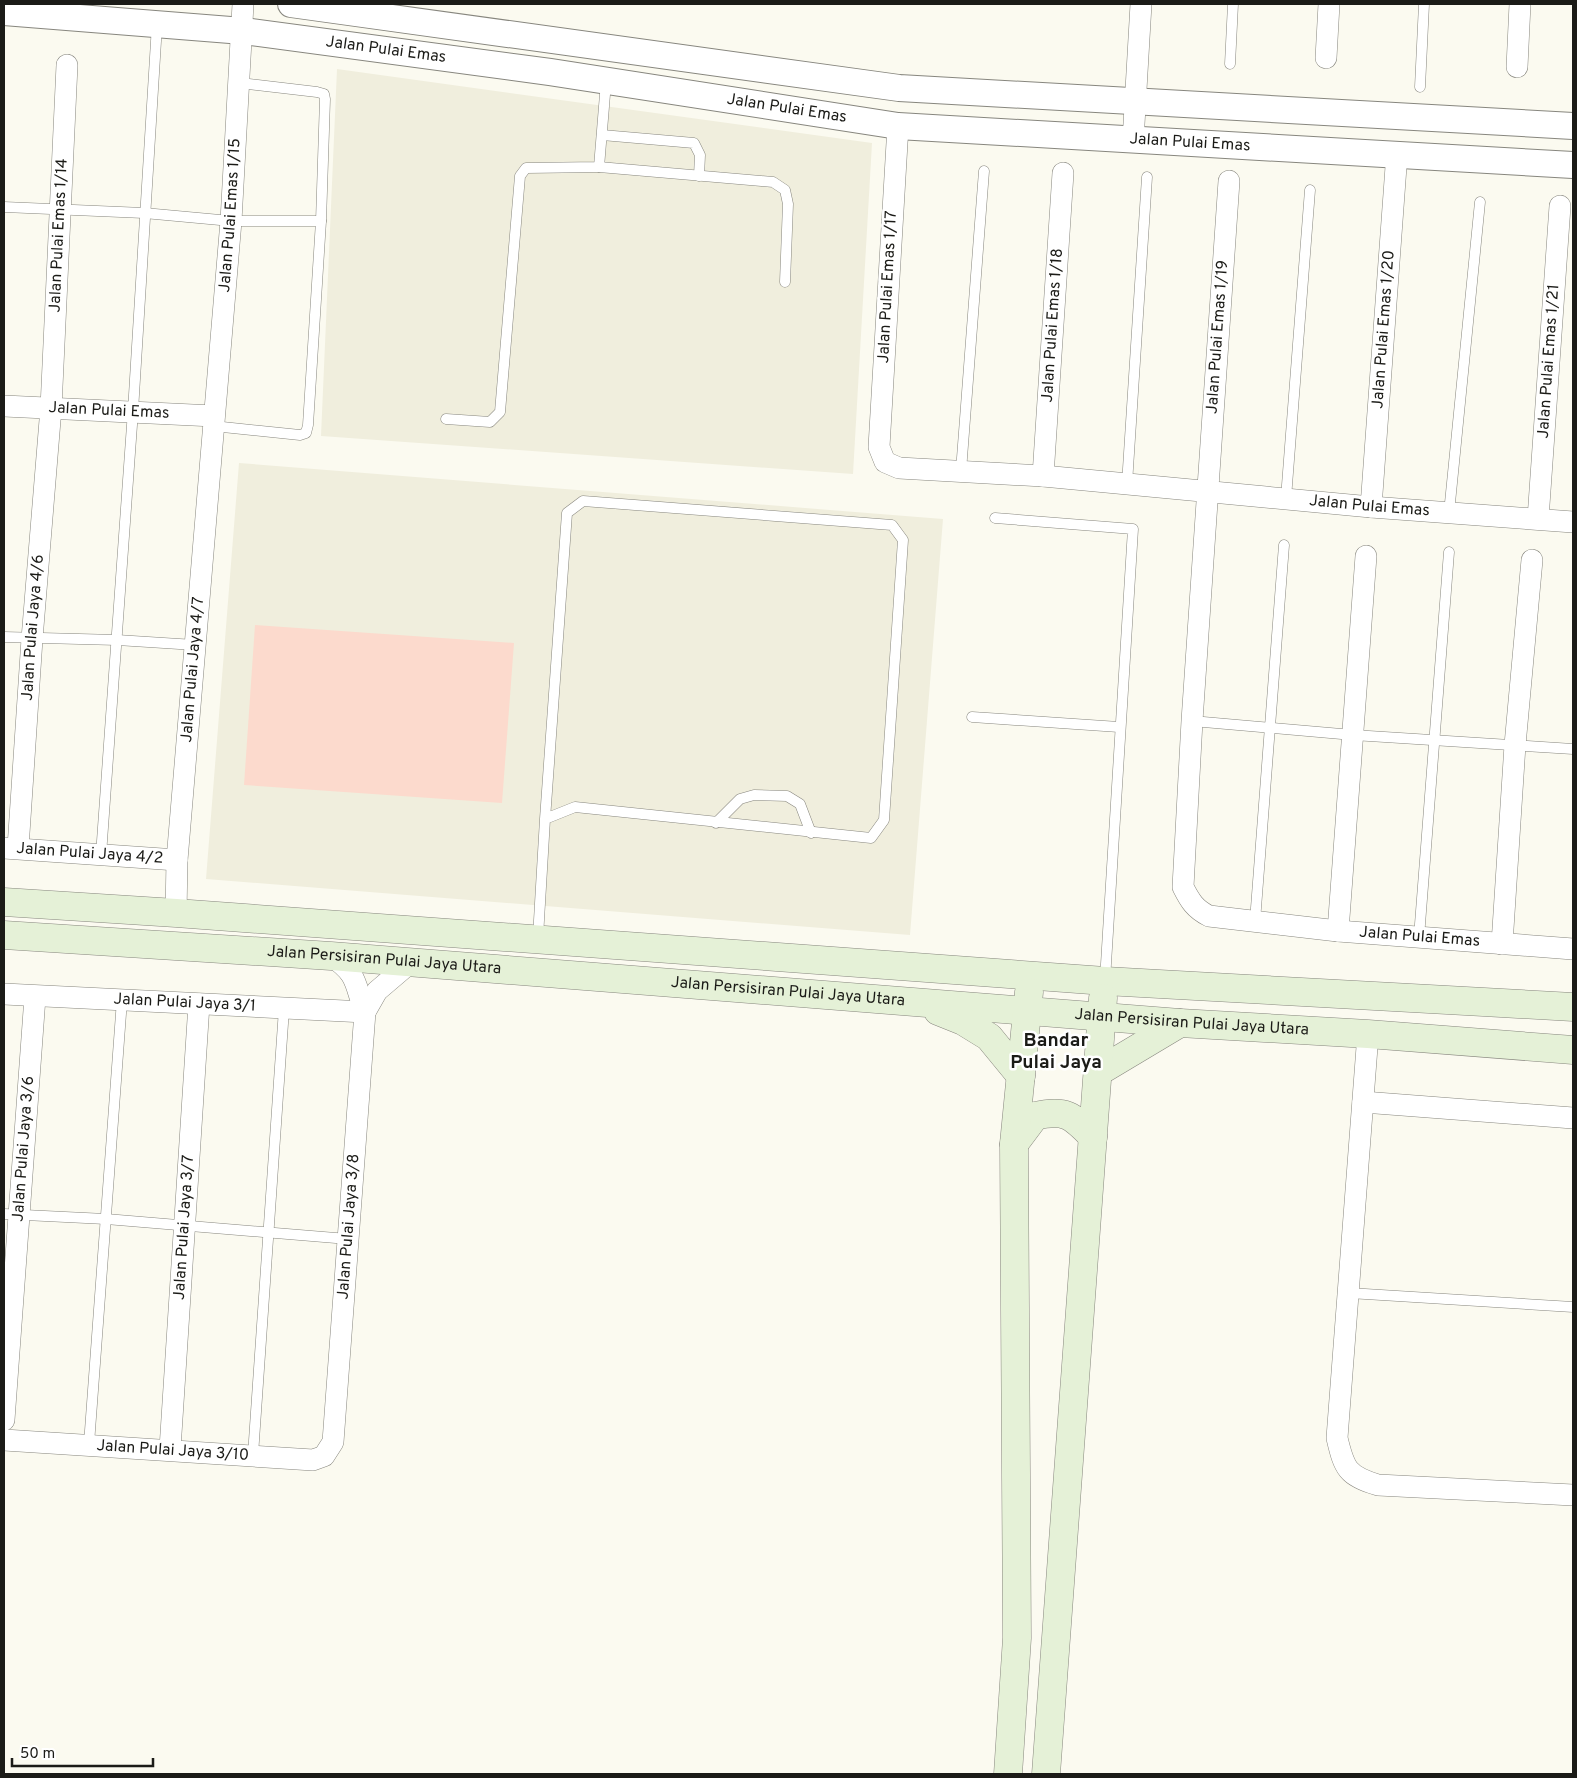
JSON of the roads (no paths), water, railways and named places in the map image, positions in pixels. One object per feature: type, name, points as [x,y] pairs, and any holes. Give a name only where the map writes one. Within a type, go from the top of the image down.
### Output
[{"type":"main road","name":"Jalan Persisiran Pulai Jaya Utara","points":[[4,902],[176,912],[1105,981],[1573,1007]]},
{"type":"main road","name":"Jalan Persisiran Pulai Jaya Utara","points":[[4,935],[331,956],[1180,1023],[1368,1034],[1573,1050]]},
{"type":"main road","points":[[1008,1774],[1017,1638],[1014,1144],[1031,975]]},
{"type":"main road","points":[[1046,1774],[1105,981]]},
{"type":"main road","points":[[913,1002],[963,1021],[989,1037],[1021,1076]]},
{"type":"main road","points":[[1098,1072],[1180,1023]]},
{"type":"main road","points":[[1014,1144],[1035,1116],[1056,1111],[1078,1122],[1093,1137]]},
{"type":"street","name":"Jalan Pulai Emas 1/15","points":[[214,421],[231,221],[243,4]]},
{"type":"street","name":"Jalan Pulai Emas","points":[[291,4],[899,88],[1573,126]]},
{"type":"street","points":[[1133,141],[1141,4]]},
{"type":"street","points":[[1326,58],[1329,4]]},
{"type":"street","points":[[1517,67],[1520,4]]},
{"type":"street","name":"Jalan Pulai Emas","points":[[4,12],[156,26],[243,31],[606,81],[898,126],[1133,141],[1397,153],[1573,165]]},
{"type":"street","name":"Jalan Pulai Emas 1/14","points":[[51,408],[67,65]]},
{"type":"street","name":"Jalan Pulai Emas 1/17","points":[[879,447],[898,126]]},
{"type":"street","name":"Jalan Pulai Emas 1/20","points":[[1371,507],[1397,153]]},
{"type":"street","name":"Jalan Pulai Emas 1/18","points":[[1043,476],[1063,173]]},
{"type":"street","name":"Jalan Pulai Emas 1/19","points":[[1198,910],[1183,887],[1192,721],[1229,182]]},
{"type":"street","name":"Jalan Pulai Emas 1/21","points":[[1538,519],[1560,206]]},
{"type":"street","name":"Jalan Pulai Emas","points":[[4,406],[133,411],[214,421]]},
{"type":"street","name":"Jalan Pulai Jaya 4/6","points":[[11,848],[32,639],[51,408]]},
{"type":"street","name":"Jalan Pulai Jaya 4/7","points":[[176,912],[178,860],[214,421]]},
{"type":"street","name":"Jalan Pulai Emas","points":[[879,447],[886,462],[899,468],[1043,476],[1449,514],[1573,522]]},
{"type":"street","name":"Jalan Pulai Emas","points":[[1338,931],[1366,556]]},
{"type":"street","name":"Jalan Pulai Emas","points":[[1502,944],[1515,745],[1532,560]]},
{"type":"street","name":"Jalan Pulai Jaya 4/2","points":[[11,848],[178,860]]},
{"type":"street","name":"Jalan Pulai Emas","points":[[1198,910],[1209,916],[1338,931],[1573,949]]},
{"type":"street","points":[[331,956],[348,967],[355,977],[365,1012]]},
{"type":"street","points":[[365,1012],[377,991],[411,962]]},
{"type":"street","name":"Jalan Pulai Jaya 3/1","points":[[4,994],[365,1012]]},
{"type":"street","name":"Jalan Pulai Jaya 3/6","points":[[4,1420],[11,1214],[35,997]]},
{"type":"street","name":"Jalan Pulai Jaya 3/7","points":[[170,1449],[199,1004]]},
{"type":"street","name":"Jalan Pulai Jaya 3/8","points":[[332,1442],[365,1012]]},
{"type":"street","points":[[1368,1034],[1337,1438],[1343,1462],[1357,1479],[1378,1485],[1573,1495]]},
{"type":"street","points":[[1363,1102],[1573,1118]]},
{"type":"street","name":"Jalan Pulai Jaya 3/10","points":[[4,1440],[170,1449],[313,1460],[324,1456],[332,1442]]},
{"type":"lane","points":[[1230,64],[1232,4]]},
{"type":"lane","points":[[1420,87],[1424,4]]},
{"type":"lane","points":[[101,855],[133,411],[156,26]]},
{"type":"lane","points":[[599,167],[606,81]]},
{"type":"lane","points":[[214,421],[300,435],[306,433],[321,221],[324,94],[240,82]]},
{"type":"lane","points":[[602,135],[694,143],[700,155],[699,176]]},
{"type":"lane","points":[[446,419],[490,422],[500,412],[520,176],[526,168],[599,167],[773,182],[785,190],[788,204],[785,282]]},
{"type":"lane","points":[[961,471],[984,171]]},
{"type":"lane","points":[[1127,484],[1147,177]]},
{"type":"lane","points":[[1286,498],[1310,190]]},
{"type":"lane","points":[[1449,514],[1480,202]]},
{"type":"lane","points":[[4,207],[144,212],[231,221],[321,221]]},
{"type":"lane","points":[[538,939],[545,819],[567,513],[583,501],[892,525],[903,540],[884,820],[871,838],[575,807],[545,819]]},
{"type":"lane","points":[[995,518],[1132,529],[1105,981]]},
{"type":"lane","points":[[1255,921],[1284,545]]},
{"type":"lane","points":[[1419,937],[1449,552]]},
{"type":"lane","points":[[4,637],[117,640],[195,645]]},
{"type":"lane","points":[[972,717],[1119,727]]},
{"type":"lane","points":[[1192,721],[1573,749]]},
{"type":"lane","points":[[716,823],[740,799],[754,795],[787,796],[800,804],[811,833]]},
{"type":"lane","points":[[89,1444],[122,1000]]},
{"type":"lane","points":[[253,1455],[284,1009]]},
{"type":"lane","points":[[11,1214],[106,1219],[348,1239]]},
{"type":"lane","points":[[1348,1293],[1573,1307]]},
{"type":"district","name":"Bandar Pulai Jaya","points":[[1056,1052]]}]
